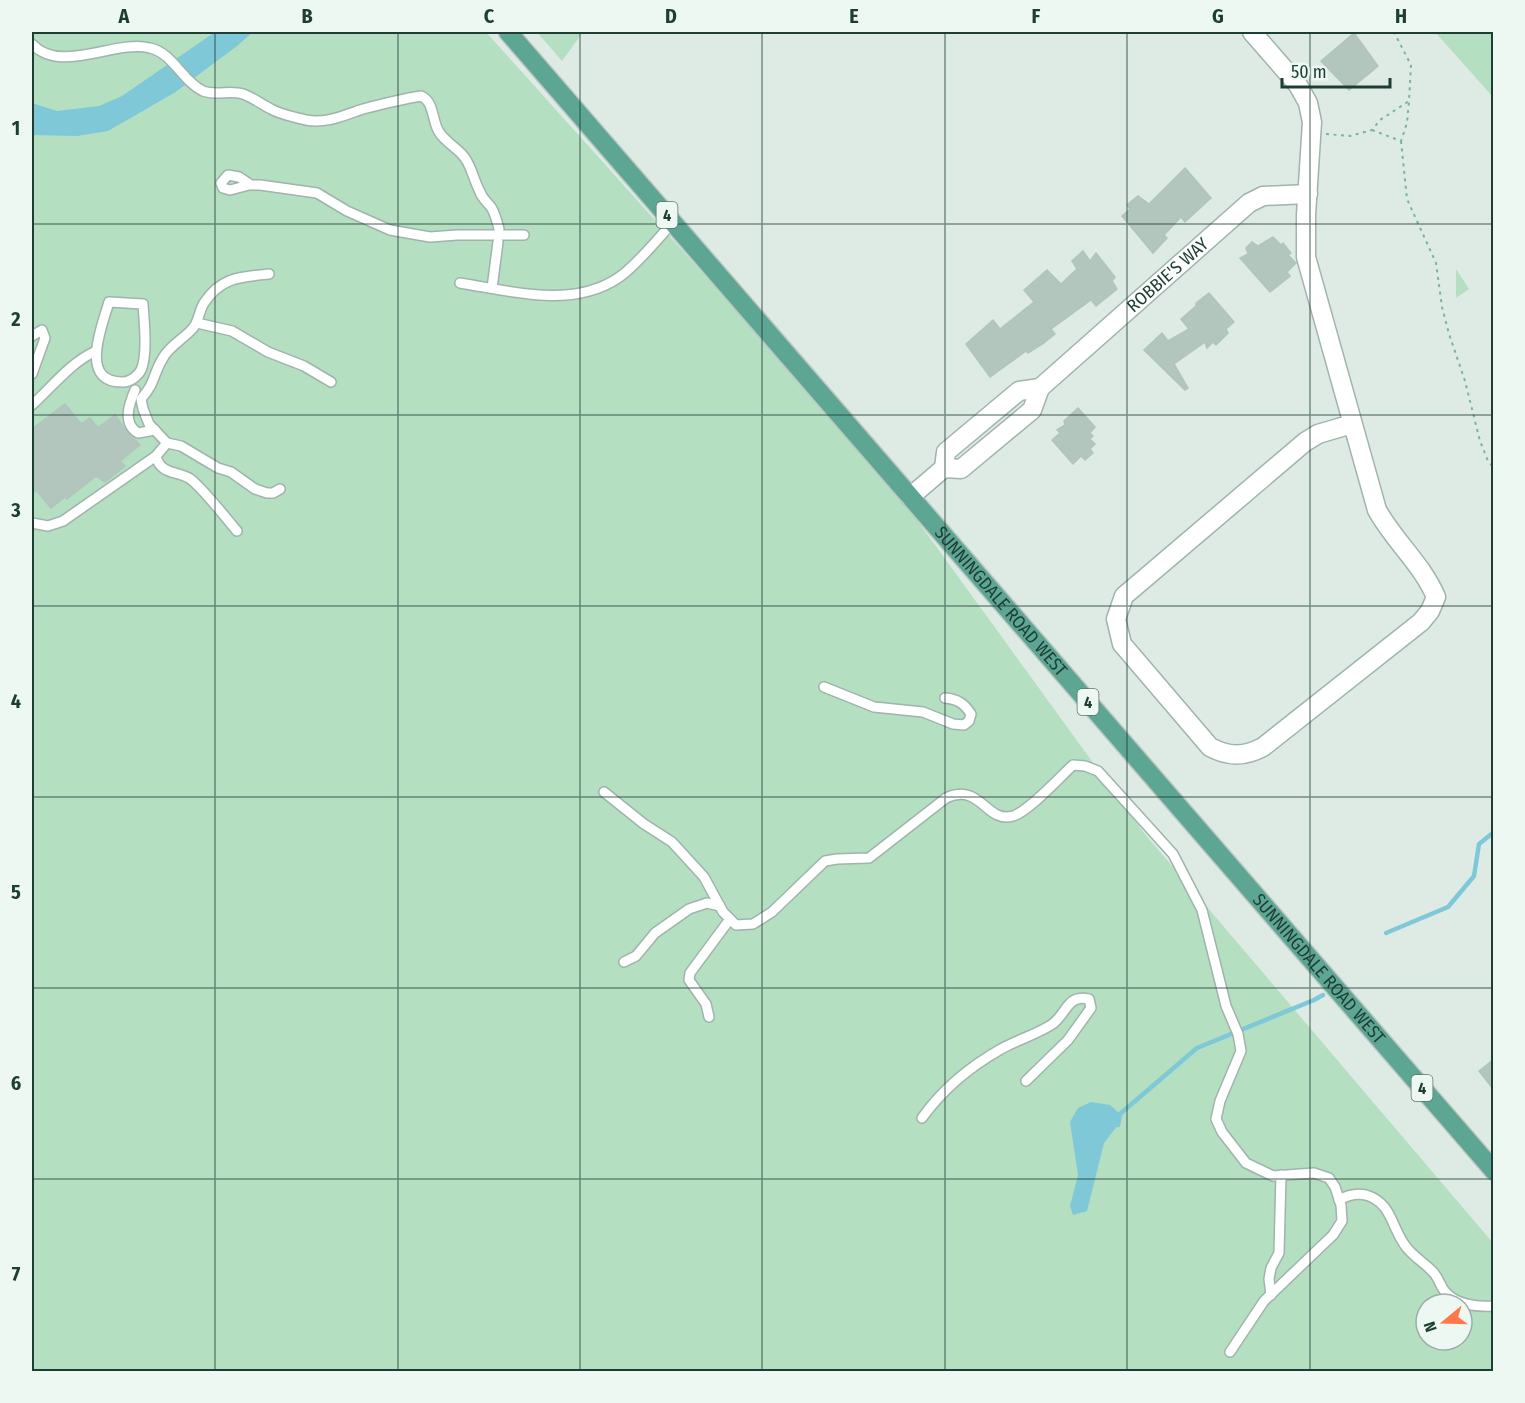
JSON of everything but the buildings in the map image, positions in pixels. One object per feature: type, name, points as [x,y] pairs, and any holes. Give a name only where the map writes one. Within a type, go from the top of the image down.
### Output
[{"type":"main road","name":"SUNNINGDALE ROAD WEST","points":[[508,32],[1494,1171]]},
{"type":"street","points":[[1252,32],[1298,85],[1308,104],[1312,122],[1306,215],[1306,257],[1377,510],[1389,531],[1423,572],[1436,597],[1430,611],[1421,622],[1263,747],[1244,754],[1222,753],[1210,747],[1122,645],[1116,619],[1118,608],[1124,596],[1305,442],[1318,434],[1352,424]]},
{"type":"street","name":"ROBBIE'S WAY","points":[[910,497],[944,468],[961,469],[1032,410],[1040,388],[1249,203],[1263,196],[1308,194]]},
{"type":"lane","points":[[32,44],[37,49],[63,58],[129,47],[149,47],[161,52],[194,84],[208,93],[241,93],[272,110],[309,120],[334,120],[363,109],[421,96],[430,103],[432,116],[439,133],[464,156],[481,196],[492,208],[499,229]]},
{"type":"lane","points":[[251,185],[317,194],[347,211],[390,230],[430,237],[524,235]]},
{"type":"lane","points":[[460,283],[532,294],[559,295],[590,292],[619,278],[673,222]]},
{"type":"lane","points":[[492,288],[498,242]]},
{"type":"lane","points":[[141,399],[151,388],[164,355],[197,323],[202,305],[216,287],[230,279],[269,274]]},
{"type":"lane","points":[[109,302],[143,304],[144,358],[141,370],[135,378],[126,383],[111,381],[102,375],[97,364],[96,351],[109,302]]},
{"type":"lane","points":[[197,323],[232,331],[268,352],[304,366],[331,382]]},
{"type":"lane","points":[[32,336],[42,330],[45,338],[32,374]]},
{"type":"lane","points":[[32,405],[54,386],[74,363],[96,351]]},
{"type":"lane","points":[[135,378],[135,390],[129,405],[131,429],[138,433],[155,430]]},
{"type":"lane","points":[[135,390],[141,399],[149,424],[167,443],[181,446],[218,468],[231,472],[255,489],[267,493],[280,489]]},
{"type":"lane","points":[[32,523],[48,526],[63,521],[156,456],[167,443]]},
{"type":"lane","points":[[156,456],[157,462],[163,469],[189,478],[237,531]]},
{"type":"lane","points":[[824,687],[874,707],[923,712],[953,724],[964,725],[969,721],[970,714],[962,702],[945,698]]},
{"type":"lane","points":[[604,792],[644,824],[672,842],[704,877],[720,906],[736,925],[753,924],[772,912],[825,861],[837,858],[869,858],[946,798],[953,795],[969,795],[998,816],[1009,818],[1021,814],[1073,765],[1085,766],[1098,771],[1173,854],[1202,910],[1226,1006],[1238,1035],[1241,1051],[1220,1101],[1216,1119],[1222,1132],[1246,1163],[1273,1176],[1314,1173],[1329,1178],[1339,1200],[1342,1221],[1333,1235],[1264,1301],[1230,1352]]},
{"type":"lane","points":[[624,962],[636,956],[655,933],[689,909],[707,903],[720,906]]},
{"type":"lane","points":[[709,1017],[706,1004],[689,980],[690,973],[730,919]]},
{"type":"lane","points":[[922,1118],[935,1100],[969,1071],[1002,1048],[1034,1035],[1054,1023],[1073,1000],[1080,997],[1089,999],[1091,1008],[1068,1040],[1026,1081]]},
{"type":"lane","points":[[1271,1295],[1269,1280],[1279,1252],[1281,1175]]},
{"type":"lane","points":[[1339,1200],[1358,1194],[1373,1197],[1382,1203],[1391,1215],[1406,1248],[1434,1274],[1453,1299],[1467,1305],[1494,1306]]},
{"type":"path","points":[[1394,32],[1411,65],[1407,123],[1401,141],[1407,200],[1436,263],[1442,307],[1449,334],[1465,381],[1480,441],[1488,461],[1494,468]]},
{"type":"path","points":[[1372,130],[1380,120],[1409,101]]},
{"type":"path","points":[[1311,132],[1350,136],[1372,130],[1401,141]]},
{"type":"green space","points":[[32,32],[486,32],[885,476],[1144,833],[1493,1243],[1493,1371],[32,1371]]},
{"type":"green space","points":[[537,32],[583,32],[562,61]]},
{"type":"green space","points":[[1435,32],[1493,32],[1493,97]]},
{"type":"green space","points":[[1456,269],[1469,289],[1456,298]]},
{"type":"water","points":[[215,32],[253,32],[174,93],[108,131],[77,136],[32,135],[32,103],[57,111],[99,106],[122,96]]},
{"type":"water","points":[[1091,1102],[1110,1105],[1120,1114],[1118,1125],[1104,1143],[1087,1211],[1073,1215],[1070,1206],[1078,1175],[1070,1122],[1078,1108]]},
{"type":"waterway","points":[[1386,933],[1448,907],[1474,876],[1479,844],[1494,832]]},
{"type":"waterway","points":[[1118,1125],[1120,1114],[1197,1048],[1323,995]]}]
